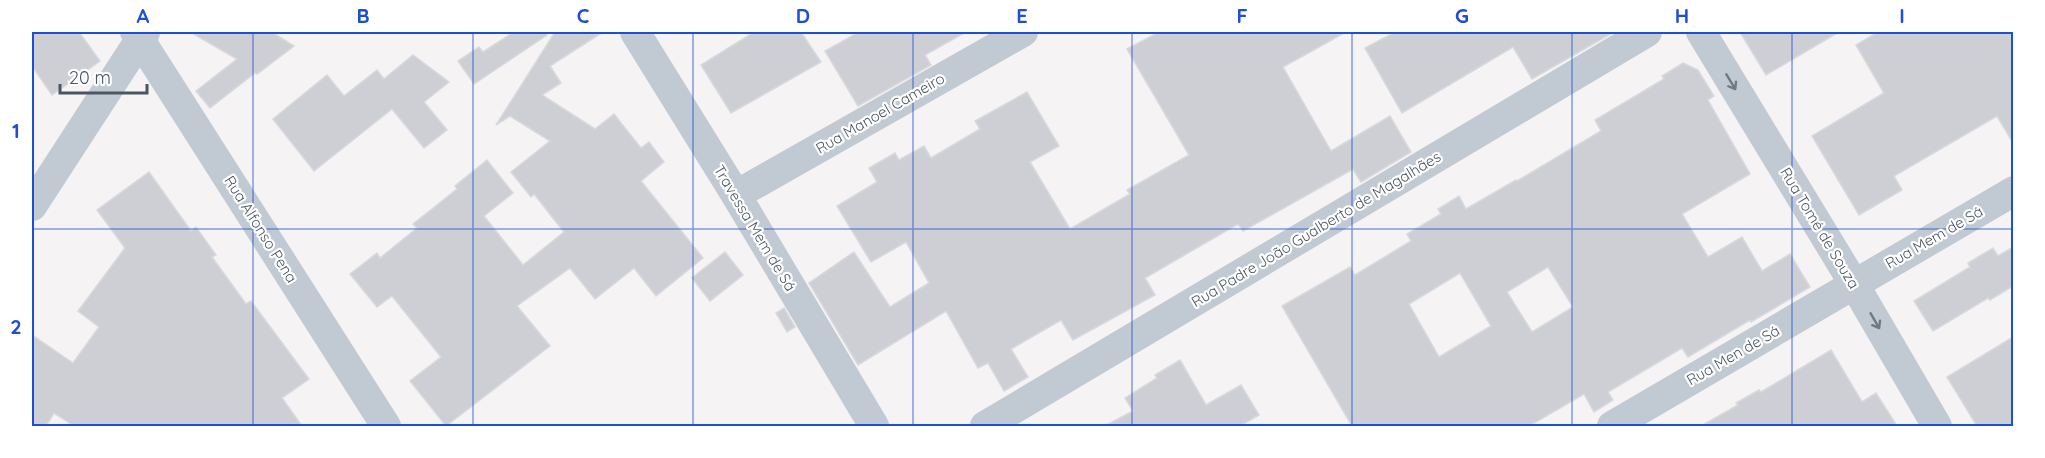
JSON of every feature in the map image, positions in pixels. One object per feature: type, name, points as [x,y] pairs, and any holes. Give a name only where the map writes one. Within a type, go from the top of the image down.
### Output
[{"type":"street","name":"Travessa Mem de Sá","points":[[635,32],[736,195],[874,426]]},
{"type":"street","name":"Rua Manoel Cameiro","points":[[736,195],[1023,32]]},
{"type":"street","name":"Rua Padre João Gualberto de Magalhães","points":[[985,426],[1647,32]]},
{"type":"street","name":"Rua Tomé de Souza","points":[[1701,32],[1937,426]]},
{"type":"street","points":[[32,206],[140,34]]},
{"type":"street","name":"Rua Alfonso Pena","points":[[140,34],[386,426]]},
{"type":"street","name":"Rua Mem de Sá","points":[[1854,284],[2013,190]]},
{"type":"street","name":"Rua Men de Sá","points":[[1612,426],[1854,284]]},
{"type":"building","points":[[32,32],[79,32],[100,61],[52,95],[32,66]]},
{"type":"building","points":[[190,32],[272,32],[294,46],[210,108],[196,91],[237,59]]},
{"type":"building","points":[[514,32],[545,32],[547,35],[474,84],[458,61],[479,47],[483,52]]},
{"type":"building","points":[[555,32],[603,32],[550,66],[561,83],[542,95],[595,129],[614,114],[641,148],[649,142],[664,162],[641,181],[703,258],[656,296],[634,268],[595,299],[570,268],[517,306],[550,346],[446,426],[410,381],[441,357],[392,296],[377,307],[350,274],[377,253],[380,258],[417,228],[413,224],[457,189],[455,186],[487,160],[513,193],[484,216],[523,265],[564,232],[534,194],[531,197],[511,172],[550,141],[510,116],[496,125]]},
{"type":"building","points":[[754,32],[801,32],[821,62],[731,113],[701,65]]},
{"type":"building","points":[[859,32],[966,32],[925,55],[931,65],[858,106],[825,51]]},
{"type":"building","points":[[1159,32],[1346,32],[1283,67],[1331,151],[1390,116],[1411,152],[1361,182],[1353,169],[1243,231],[1238,224],[1145,278],[1155,295],[1073,340],[1061,320],[1011,349],[1028,377],[1004,391],[988,363],[978,368],[946,311],[858,365],[809,283],[854,252],[890,307],[929,283],[906,242],[871,262],[837,206],[877,182],[869,168],[895,153],[899,160],[924,146],[931,158],[980,129],[975,121],[1027,92],[1059,146],[1030,162],[1070,229],[1130,194],[1127,190],[1189,155],[1127,49]]},
{"type":"building","points":[[1395,32],[1614,32],[1532,79],[1513,47],[1402,113],[1365,48]]},
{"type":"building","points":[[1740,32],[1839,32],[1766,75]]},
{"type":"building","points":[[1878,32],[2013,32],[2013,143],[1997,116],[1894,176],[1902,190],[1859,215],[1812,136],[1884,93],[1856,45]]},
{"type":"building","points":[[413,55],[449,82],[424,102],[447,130],[424,148],[392,109],[314,171],[273,119],[327,75],[344,96],[377,70],[384,79]]},
{"type":"building","points":[[1683,63],[1698,70],[1714,96],[1708,100],[1750,174],[1682,214],[1708,257],[1742,237],[1762,271],[1790,254],[1810,287],[1688,357],[1682,348],[1608,392],[1613,400],[1594,412],[1584,394],[1529,426],[1352,426],[1282,306],[1350,267],[1355,275],[1411,241],[1407,234],[1441,214],[1438,209],[1459,196],[1466,209],[1601,131],[1595,120],[1664,79],[1662,76]],"holes":[[[1548,267],[1573,307],[1532,332],[1507,292]],[[1460,273],[1491,326],[1439,357],[1409,304]]]},
{"type":"building","points":[[149,172],[191,231],[196,227],[216,255],[212,257],[246,304],[251,301],[309,379],[282,398],[302,426],[74,426],[54,413],[46,426],[32,426],[32,335],[73,363],[99,327],[78,311],[125,248],[97,210]]},
{"type":"building","points":[[2013,247],[2013,286],[1933,331],[1914,301],[1970,267],[1968,263],[1993,248],[1998,256]]},
{"type":"building","points":[[725,252],[743,275],[710,301],[692,278]]},
{"type":"building","points":[[784,308],[795,327],[787,332],[776,313]]},
{"type":"building","points":[[2013,337],[2013,426],[1977,426],[1947,377]]},
{"type":"building","points":[[1831,350],[1862,402],[1876,393],[1897,426],[1701,426],[1738,405],[1736,403],[1759,390],[1761,392]]},
{"type":"building","points":[[1180,360],[1206,405],[1241,385],[1259,415],[1240,426],[1105,426],[1133,411],[1125,398],[1157,378],[1155,375]]}]
